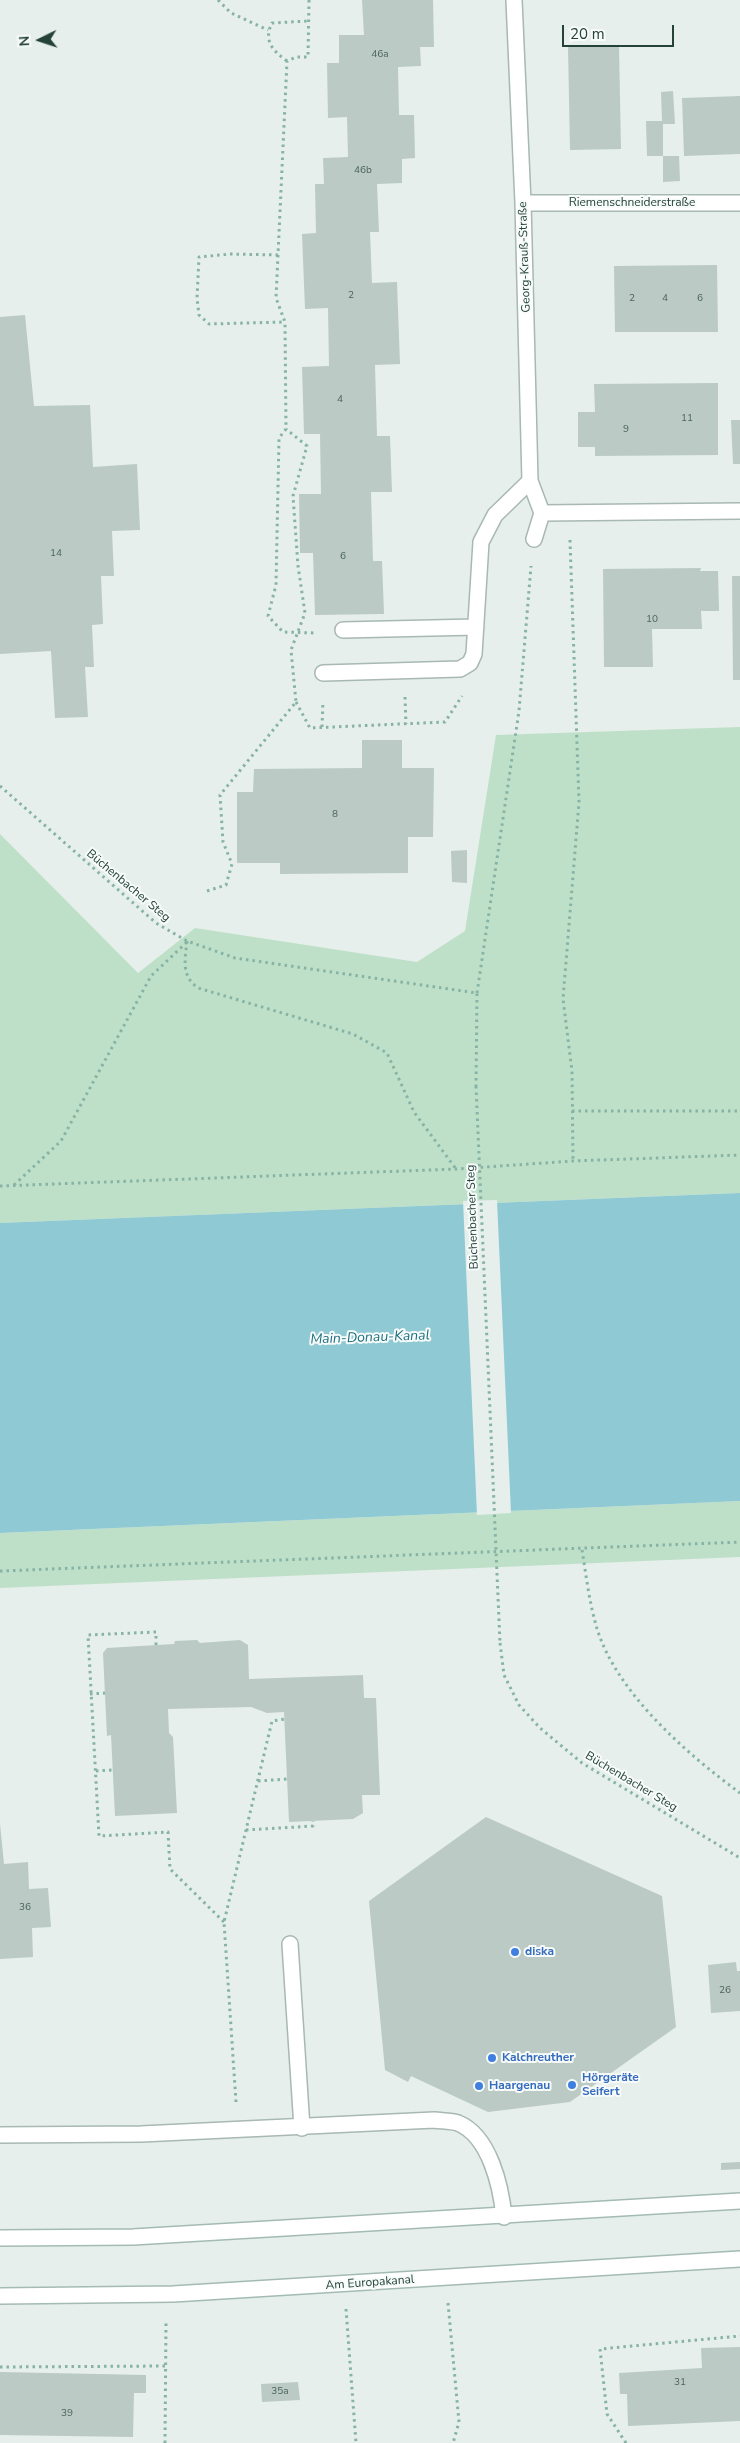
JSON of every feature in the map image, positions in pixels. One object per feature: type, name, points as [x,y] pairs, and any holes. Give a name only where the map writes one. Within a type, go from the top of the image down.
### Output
[{"type":"street","name":"Georg-Krauß-Straße","points":[[514,0],[523,203],[530,481],[542,513]]},
{"type":"street","name":"Riemenschneiderstraße","points":[[523,203],[740,202]]},
{"type":"street","points":[[323,672],[460,669],[470,664],[474,654],[480,555],[485,532],[495,515],[530,481]]},
{"type":"street","points":[[534,539],[542,513],[740,511]]},
{"type":"street","points":[[343,630],[476,627]]},
{"type":"street","points":[[290,1944],[302,2128]]},
{"type":"street","points":[[0,2135],[302,2128],[434,2120],[458,2123],[475,2135],[491,2161],[501,2189],[504,2217]]},
{"type":"street","points":[[0,2238],[133,2237],[504,2217],[740,2201]]},
{"type":"street","name":"Am Europakanal","points":[[0,2296],[166,2294],[740,2259]]},
{"type":"path","points":[[218,0],[232,13],[268,30]]},
{"type":"path","points":[[287,61],[296,57],[308,57],[309,0]]},
{"type":"path","points":[[287,61],[272,50],[268,40],[268,30],[272,23],[309,22]]},
{"type":"path","points":[[287,61],[276,298],[285,322],[286,429],[279,438],[276,585],[268,616],[283,632],[320,633],[323,672],[322,727]]},
{"type":"path","points":[[278,255],[230,254],[199,257],[198,306],[199,315],[209,324],[285,322]]},
{"type":"path","points":[[286,429],[307,446],[293,496],[298,566],[305,613],[291,650],[296,702],[310,728],[445,722],[462,696],[470,664]]},
{"type":"path","points":[[477,994],[519,711],[529,578],[534,539],[570,540],[579,802],[563,999],[572,1071],[574,1161]]},
{"type":"path","points":[[207,891],[226,885],[232,864],[223,842],[220,795],[296,702]]},
{"type":"path","points":[[406,724],[407,713]]},
{"type":"path","name":"Büchenbacher Steg","points":[[0,786],[156,923],[187,942],[235,958],[477,994],[476,1086],[500,1643],[504,1674],[519,1705],[540,1728],[582,1763],[740,1858]]},
{"type":"path","points":[[187,942],[184,969],[189,982],[198,988],[353,1034],[387,1053],[414,1112],[456,1169]]},
{"type":"path","points":[[14,1185],[61,1141],[151,976],[187,942]]},
{"type":"path","points":[[572,1112],[740,1111]]},
{"type":"path","points":[[0,1186],[456,1169],[574,1161],[740,1155]]},
{"type":"path","points":[[0,1571],[582,1550],[740,1542]]},
{"type":"path","points":[[582,1550],[596,1626],[612,1662],[638,1698],[666,1728],[706,1768],[740,1793]]},
{"type":"path","points":[[156,1645],[156,1632],[88,1635],[99,1836],[168,1832],[170,1869],[224,1922]]},
{"type":"path","points":[[90,1694],[105,1693]]},
{"type":"path","points":[[238,2130],[224,1922],[272,1721],[285,1720]]},
{"type":"path","points":[[96,1771],[113,1770]]},
{"type":"path","points":[[258,1782],[287,1779]]},
{"type":"path","points":[[246,1830],[313,1826],[313,1821]]},
{"type":"path","points":[[445,2278],[459,2422],[452,2443]]},
{"type":"path","points":[[345,2284],[356,2443]]},
{"type":"path","points":[[166,2294],[166,2443]]},
{"type":"path","points":[[626,2443],[607,2414],[600,2349],[740,2336]]},
{"type":"path","points":[[0,2367],[166,2366]]},
{"type":"green space","points":[[740,727],[740,1193],[0,1223],[0,834],[138,973],[195,928],[417,962],[465,931],[496,735]]},
{"type":"green space","points":[[740,1501],[740,1557],[0,1588],[0,1533]]},
{"type":"water","name":"Main-Donau-Kanal","points":[[740,1193],[740,1501],[0,1533],[0,1223]]},
{"type":"pier","points":[[497,1200],[511,1513],[477,1515],[463,1201]]},
{"type":"building","points":[[362,0],[433,0],[434,47],[420,47],[421,66],[398,67],[399,115],[414,115],[415,158],[402,159],[402,183],[377,184],[379,232],[370,232],[372,283],[397,282],[400,364],[375,365],[377,436],[390,436],[392,492],[371,492],[373,561],[382,561],[384,614],[315,615],[313,553],[300,553],[299,494],[321,494],[320,434],[304,434],[302,367],[329,366],[328,308],[305,309],[302,234],[316,233],[315,184],[324,184],[323,158],[348,157],[347,117],[328,118],[327,63],[339,63],[339,35],[364,35]]},
{"type":"building","points":[[619,46],[621,149],[570,150],[568,47]]},
{"type":"building","points":[[673,91],[675,124],[663,124],[663,156],[647,156],[646,121],[662,121],[661,92]]},
{"type":"building","points":[[740,96],[740,154],[684,156],[682,98]]},
{"type":"building","points":[[663,156],[679,156],[680,181],[663,182]]},
{"type":"building","points":[[717,265],[718,332],[615,332],[614,266]]},
{"type":"building","points":[[25,315],[34,406],[90,405],[93,467],[137,464],[140,530],[112,531],[114,576],[101,576],[103,624],[92,625],[94,667],[85,667],[88,717],[55,718],[51,651],[0,654],[0,317]]},
{"type":"building","points":[[718,383],[718,455],[595,456],[595,447],[578,447],[578,412],[595,412],[594,384]]},
{"type":"building","points":[[731,420],[740,420],[740,464],[733,464]]},
{"type":"building","points":[[701,568],[700,571],[718,571],[719,611],[701,611],[702,629],[652,629],[653,667],[604,667],[603,569]]},
{"type":"building","points":[[732,576],[740,576],[740,680],[733,680]]},
{"type":"building","points":[[362,740],[402,740],[402,768],[434,768],[433,837],[408,837],[408,873],[280,874],[280,863],[237,863],[237,792],[253,792],[254,769],[362,768]]},
{"type":"building","points":[[467,850],[467,883],[452,882],[451,851]]},
{"type":"building","points":[[197,1640],[200,1643],[240,1640],[248,1645],[249,1679],[363,1675],[364,1698],[376,1698],[380,1795],[362,1795],[363,1813],[353,1819],[289,1822],[284,1712],[267,1713],[251,1707],[168,1709],[169,1733],[173,1737],[177,1813],[115,1816],[111,1735],[107,1736],[103,1653],[107,1648],[174,1644],[175,1641]]},
{"type":"building","points":[[486,1817],[662,1896],[676,2027],[570,2102],[488,2112],[411,2076],[408,2082],[385,2070],[369,1901]]},
{"type":"building","points":[[0,1824],[4,1864],[28,1862],[29,1889],[48,1888],[51,1927],[32,1928],[33,1957],[0,1959]]},
{"type":"building","points":[[736,1962],[737,1971],[740,1971],[740,2011],[711,2013],[708,1965]]},
{"type":"building","points":[[740,2162],[740,2169],[721,2170],[721,2163]]},
{"type":"building","points":[[740,2347],[740,2421],[628,2426],[627,2394],[620,2394],[619,2373],[702,2368],[701,2348]]},
{"type":"building","points":[[0,2372],[146,2375],[146,2393],[134,2393],[133,2437],[0,2435]]},
{"type":"building","points":[[298,2382],[300,2400],[262,2402],[261,2384]]},
{"type":"place","name":"diska","points":[[515,1952]]},
{"type":"place","name":"Kalchreuther","points":[[492,2058]]},
{"type":"place","name":"Hörgeräte Seifert","points":[[572,2085]]},
{"type":"place","name":"Haargenau","points":[[479,2086]]}]
